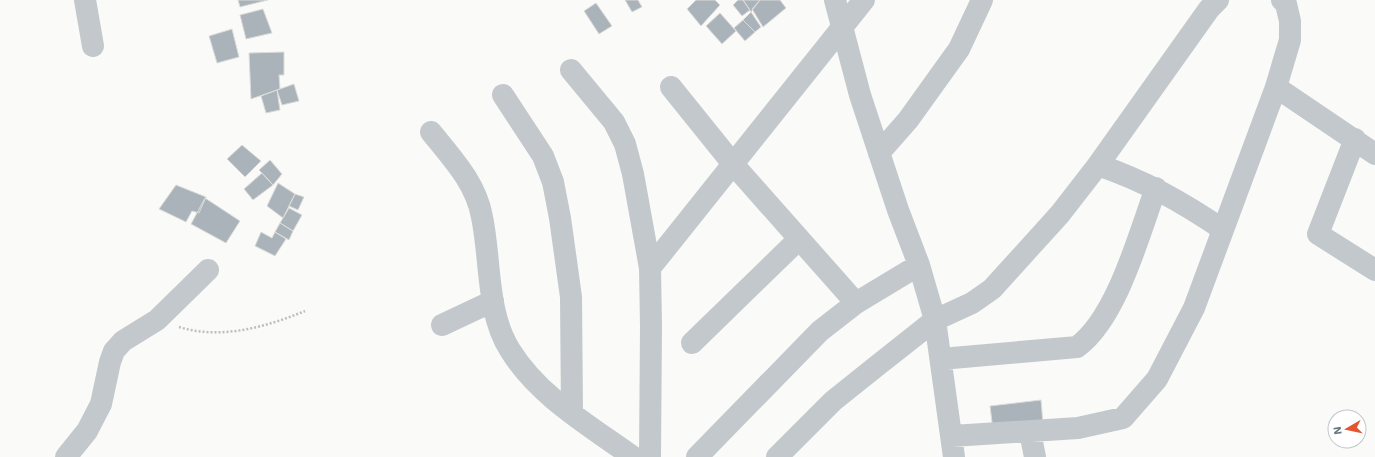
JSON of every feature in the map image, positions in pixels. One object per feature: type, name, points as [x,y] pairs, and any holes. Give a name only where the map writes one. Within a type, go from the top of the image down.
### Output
[{"type":"street","points":[[85,0],[93,46]]},
{"type":"street","points":[[835,0],[841,30],[860,95],[919,265],[935,320],[953,447],[1030,432],[1078,428],[1123,418],[1157,379],[1194,308],[1222,229],[1276,87],[1290,40],[1290,21],[1286,4],[1282,0]]},
{"type":"street","points":[[650,268],[864,0]]},
{"type":"street","points":[[879,153],[908,120],[959,49],[982,0]]},
{"type":"street","points":[[777,457],[833,401],[935,320],[982,297],[992,289],[1060,214],[1098,165],[1209,9],[1218,0]]},
{"type":"street","points":[[571,70],[614,122],[625,144],[633,174],[650,268],[650,457]]},
{"type":"street","points":[[671,87],[733,164],[856,303]]},
{"type":"street","points":[[1276,87],[1355,139],[1375,154]]},
{"type":"street","points":[[503,95],[543,156],[552,182],[560,218],[571,297],[572,413]]},
{"type":"street","points":[[431,132],[466,176],[476,196],[482,216],[493,301],[498,325],[509,350],[524,369],[572,413],[633,457]]},
{"type":"street","points":[[1355,139],[1318,234],[1375,270]]},
{"type":"street","points":[[1098,165],[1156,188],[1190,207],[1222,229]]},
{"type":"street","points":[[941,359],[1077,347],[1089,339],[1116,294],[1156,188]]},
{"type":"street","points":[[692,344],[799,239]]},
{"type":"street","points":[[697,457],[820,331],[856,303],[919,265]]},
{"type":"street","points":[[66,457],[87,431],[101,404],[110,362],[114,351],[123,341],[157,320],[208,270]]},
{"type":"street","points":[[442,325],[493,301]]},
{"type":"street","points":[[1030,432],[1035,457]]},
{"type":"path","points":[[157,320],[185,329],[211,332],[243,330],[274,324],[305,311]]},
{"type":"building","points":[[238,0],[268,0],[240,7]]},
{"type":"building","points":[[625,0],[638,0],[642,7],[632,12]]},
{"type":"building","points":[[696,0],[715,0],[720,5],[701,26],[687,9]]},
{"type":"building","points":[[738,0],[743,0],[750,10],[742,16],[733,5]]},
{"type":"building","points":[[743,0],[760,0],[751,12]]},
{"type":"building","points":[[760,0],[780,0],[786,8],[763,27],[752,9]]},
{"type":"building","points":[[596,3],[612,26],[599,34],[584,11]]},
{"type":"building","points":[[263,9],[272,33],[246,39],[240,15]]},
{"type":"building","points":[[751,12],[761,27],[755,32],[743,20]]},
{"type":"building","points":[[720,13],[736,31],[722,44],[706,26]]},
{"type":"building","points":[[743,20],[755,32],[745,41],[734,28]]},
{"type":"building","points":[[232,29],[239,57],[217,63],[209,36]]},
{"type":"building","points":[[284,52],[284,75],[279,75],[280,89],[251,99],[249,53]]},
{"type":"building","points":[[294,84],[299,101],[282,105],[277,90]]},
{"type":"building","points":[[277,90],[280,110],[266,113],[261,96]]},
{"type":"building","points":[[242,145],[261,161],[245,177],[227,159]]},
{"type":"building","points":[[270,160],[282,174],[273,185],[259,170]]},
{"type":"building","points":[[262,173],[273,185],[253,200],[244,189]]},
{"type":"building","points":[[278,183],[295,194],[283,218],[267,206]]},
{"type":"building","points":[[176,185],[206,197],[199,213],[192,211],[186,222],[159,209]]},
{"type":"building","points":[[295,194],[304,197],[298,210],[289,206]]},
{"type":"building","points":[[205,198],[240,221],[226,243],[191,224]]},
{"type":"building","points":[[289,208],[302,215],[293,231],[280,223]]},
{"type":"building","points":[[280,223],[293,231],[289,240],[275,232]]},
{"type":"building","points":[[261,232],[272,238],[275,232],[286,239],[275,256],[255,246]]},
{"type":"building","points":[[1041,400],[1043,424],[993,430],[990,406]]}]
